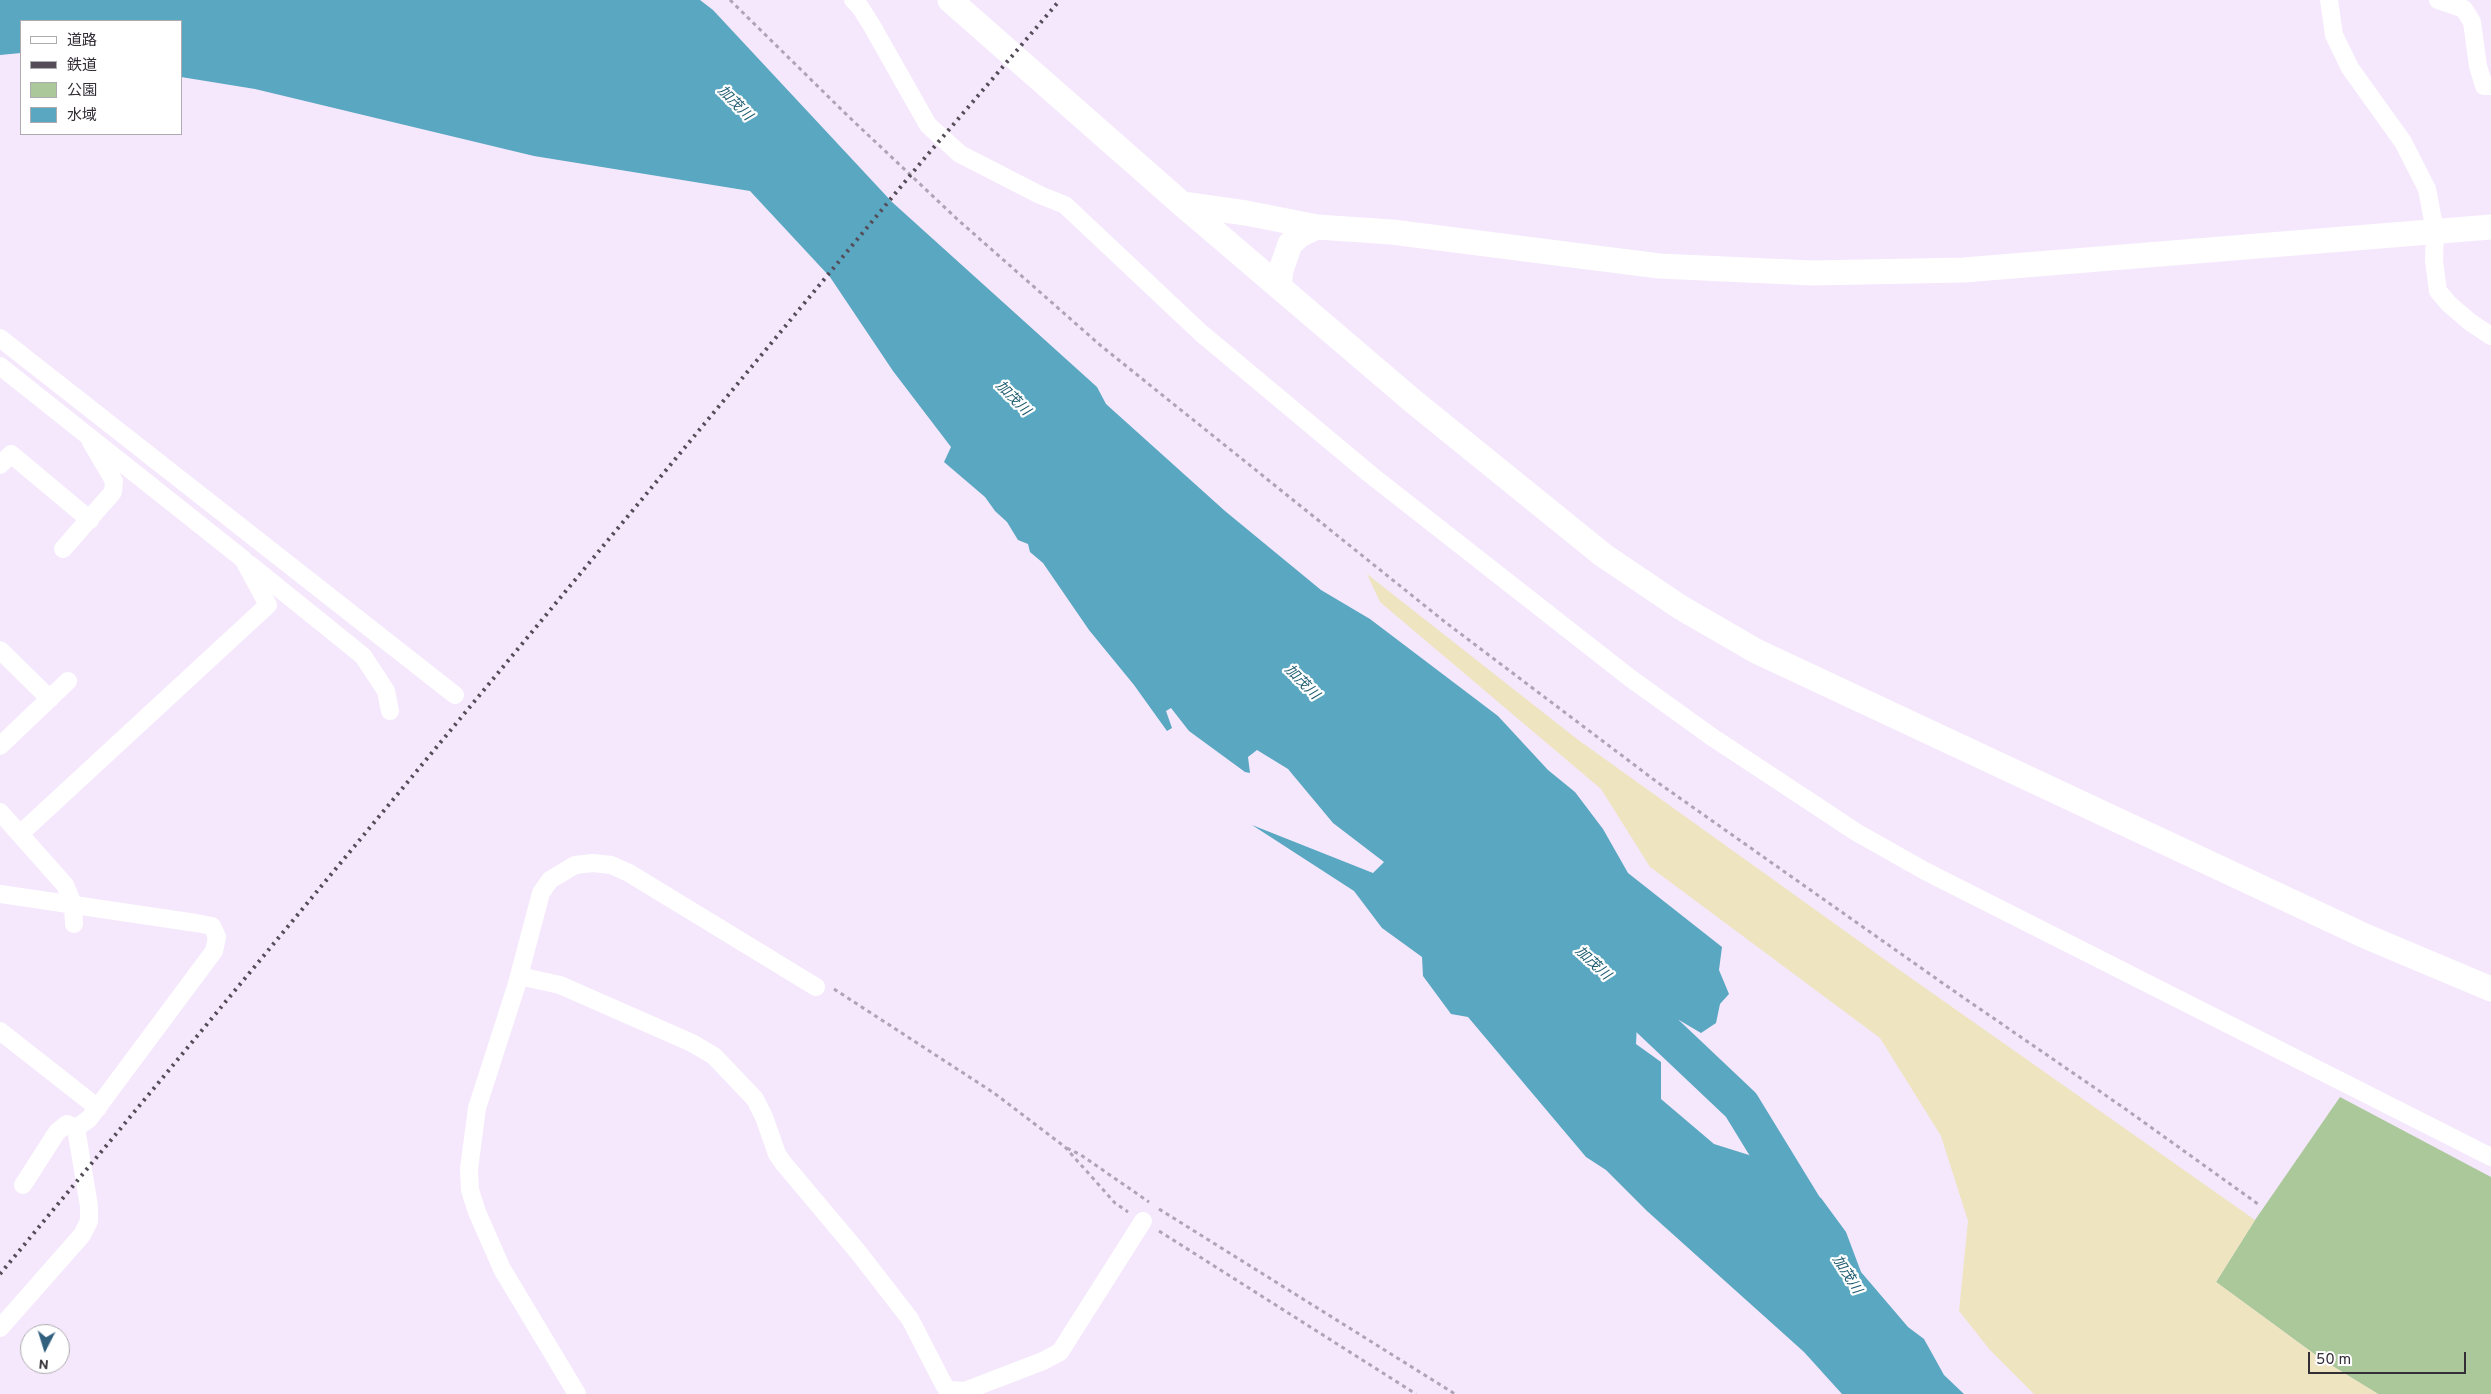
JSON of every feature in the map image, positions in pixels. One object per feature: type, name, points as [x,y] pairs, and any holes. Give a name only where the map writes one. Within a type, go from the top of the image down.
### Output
[{"type":"street","points":[[853,0],[860,7],[872,26],[928,125],[960,154],[1040,195],[1065,205],[1202,333],[1371,475],[1630,678],[1712,737],[1848,827],[1925,870],[2491,1157]]},
{"type":"street","points":[[950,0],[1182,204],[1414,402],[1595,549],[1680,608],[1765,655],[2365,936],[2491,989]]},
{"type":"street","points":[[2329,0],[2334,35],[2350,68],[2403,142],[2427,188],[2435,231],[2434,261],[2438,291],[2449,304],[2470,322],[2491,336]]},
{"type":"street","points":[[2438,0],[2464,8],[2472,22],[2478,66],[2484,86],[2491,86]]},
{"type":"street","points":[[1182,204],[1246,213],[1317,228],[1383,231],[1659,266],[1812,272],[1964,270],[2491,227]]},
{"type":"street","points":[[1279,287],[1281,270],[1290,244],[1300,235],[1317,228]]},
{"type":"street","points":[[0,338],[455,696]]},
{"type":"street","points":[[0,366],[363,656],[386,691],[390,712]]},
{"type":"street","points":[[63,549],[113,492],[114,481],[86,433]]},
{"type":"street","points":[[0,465],[11,454],[90,520]]},
{"type":"street","points":[[20,834],[268,605],[243,559]]},
{"type":"street","points":[[0,650],[50,699]]},
{"type":"street","points":[[0,746],[68,681]]},
{"type":"street","points":[[0,812],[65,886],[73,904],[74,924]]},
{"type":"street","points":[[577,1394],[502,1269],[477,1212],[470,1190],[469,1169],[477,1108],[519,976],[541,893],[550,880],[575,865],[593,863],[610,865],[628,872],[816,987]]},
{"type":"street","points":[[0,894],[212,926],[217,937],[214,951],[98,1108],[89,1119],[76,1128]]},
{"type":"street","points":[[519,976],[569,989],[692,1043],[714,1056],[754,1099],[764,1117],[776,1154],[910,1318],[948,1390],[980,1390],[1060,1352],[1143,1221]]},
{"type":"street","points":[[0,1031],[98,1108]]},
{"type":"street","points":[[23,1185],[57,1132],[66,1124],[76,1128]]},
{"type":"street","points":[[0,1328],[82,1234],[89,1220],[89,1206],[76,1128]]},
{"type":"path","points":[[730,0],[848,116],[958,219],[1100,345],[1445,622],[1657,782],[2124,1108],[2258,1204]]},
{"type":"path","points":[[816,987],[829,986],[994,1093],[1065,1147],[1115,1203],[1416,1394]]},
{"type":"path","points":[[1065,1147],[1082,1154],[1150,1203]]},
{"type":"path","points":[[1158,1209],[1455,1394]]},
{"type":"green space","points":[[2340,1097],[2491,1177],[2491,1394],[2378,1394],[2321,1359],[2216,1282],[2255,1220]]},
{"type":"sand","points":[[1367,574],[1577,739],[1891,964],[2255,1220],[2216,1282],[2321,1359],[2378,1394],[2034,1394],[1990,1350],[1959,1311],[1968,1221],[1941,1136],[1880,1038],[1650,867],[1601,789],[1380,602]]},
{"type":"water","points":[[0,0],[700,0],[713,10],[892,202],[1097,387],[1106,404],[1225,511],[1321,590],[1370,619],[1498,716],[1548,770],[1575,792],[1603,829],[1628,873],[1722,947],[1719,970],[1729,994],[1720,1004],[1716,1023],[1701,1033],[1679,1020],[1674,1028],[1658,1012],[1637,1024],[1636,1044],[1661,1062],[1661,1099],[1714,1144],[1749,1155],[1821,1198],[1846,1232],[1861,1272],[1908,1327],[1924,1339],[1944,1375],[1964,1394],[1842,1394],[1804,1352],[1647,1211],[1606,1170],[1586,1157],[1468,1017],[1451,1014],[1423,976],[1422,957],[1382,928],[1354,891],[1252,825],[1373,873],[1384,862],[1333,823],[1288,769],[1257,750],[1248,757],[1250,773],[1245,772],[1189,731],[1171,708],[1166,711],[1172,728],[1167,731],[1134,685],[1089,630],[1043,563],[1030,552],[1028,544],[1018,540],[1007,522],[995,511],[985,497],[944,462],[951,447],[893,371],[830,277],[750,191],[534,156],[255,89],[182,77],[182,20],[20,20],[20,53],[0,55]]},
{"type":"waterway","name":"加茂川","points":[[1611,982],[1741,1105],[1812,1221]]},
{"type":"railway","points":[[0,1274],[923,160],[1060,0]]}]
